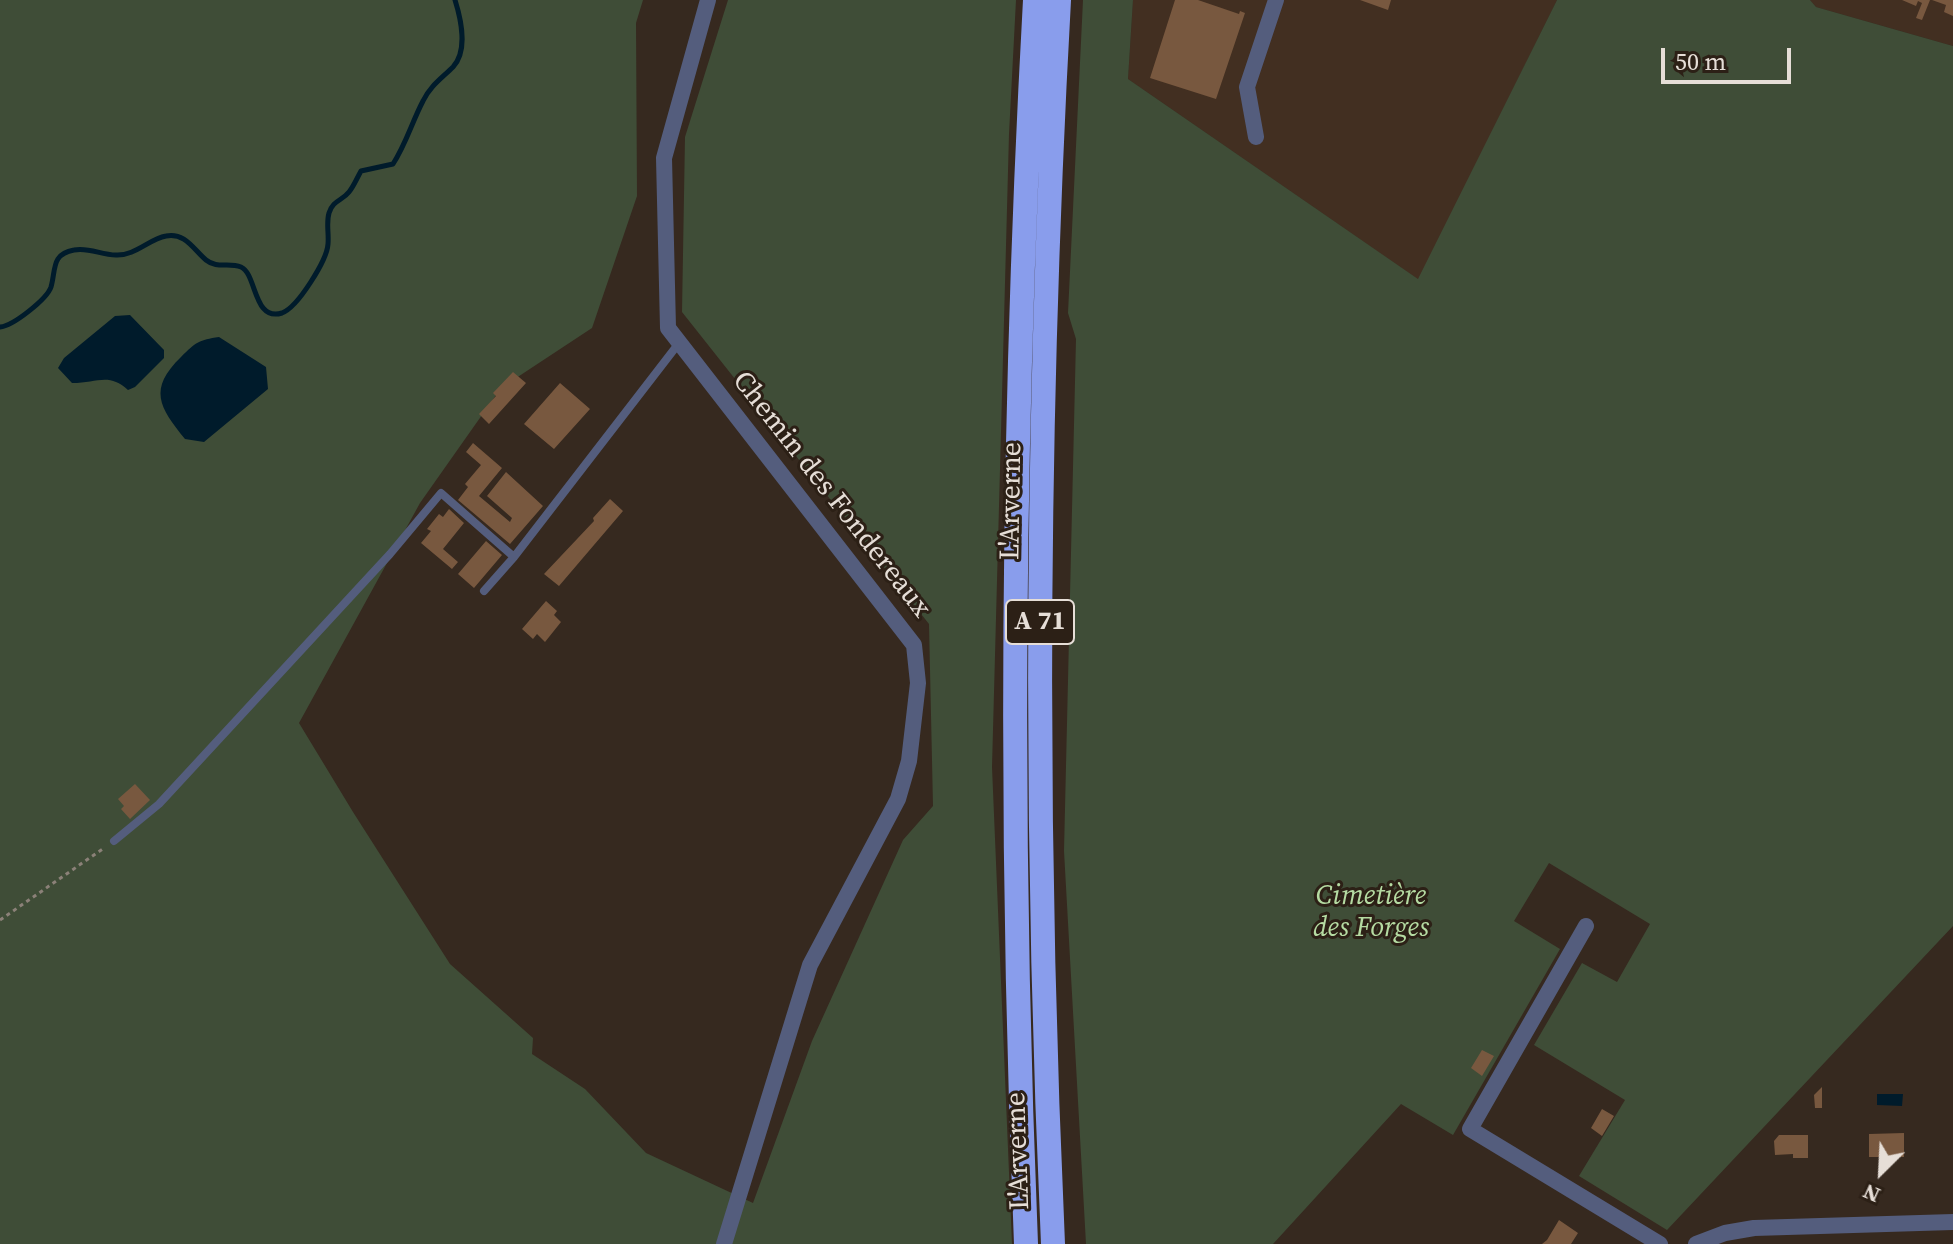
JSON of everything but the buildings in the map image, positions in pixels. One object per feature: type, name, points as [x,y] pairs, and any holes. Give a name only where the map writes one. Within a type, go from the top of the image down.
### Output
[{"type":"highway","name":"L'Arverne","points":[[1026,1244],[1014,758],[1019,402],[1035,0]]},
{"type":"highway","name":"L'Arverne","points":[[1053,1244],[1041,938],[1040,666],[1044,387],[1059,0]]},
{"type":"street","name":"Chemin des Fondereaux","points":[[708,0],[664,158],[668,328],[914,645],[918,683],[909,761],[898,799],[810,965],[724,1244]]},
{"type":"street","points":[[1256,137],[1247,87],[1276,0]]},
{"type":"street","points":[[1586,926],[1470,1129],[1660,1244]]},
{"type":"street","points":[[1696,1244],[1725,1233],[1808,1226],[1953,1222]]},
{"type":"street","points":[[1808,1226],[1810,1244]]},
{"type":"lane","points":[[484,591],[514,557],[679,342]]},
{"type":"lane","points":[[114,841],[159,804],[390,554],[441,493],[514,557]]},
{"type":"path","points":[[0,920],[114,841]]},
{"type":"shaded area","points":[[1133,0],[1557,0],[1419,280],[1128,79]]},
{"type":"shaded area","points":[[1810,0],[1953,0],[1953,46],[1816,7]]},
{"type":"green space","points":[[0,0],[643,0],[636,23],[637,196],[592,328],[501,388],[420,503],[299,723],[450,964],[533,1038],[532,1054],[585,1089],[646,1153],[753,1203],[812,1041],[903,840],[933,806],[929,624],[682,312],[685,137],[728,0],[1016,0],[1009,134],[992,767],[1012,1244],[0,1244]]},
{"type":"green space","name":"Cimetière des Forges","points":[[1083,0],[1133,0],[1128,79],[1418,279],[1557,0],[1810,0],[1816,7],[1953,46],[1953,926],[1667,1230],[1579,1176],[1625,1100],[1534,1045],[1582,963],[1617,982],[1650,924],[1549,863],[1514,921],[1560,949],[1453,1135],[1401,1104],[1273,1244],[1086,1244],[1064,851],[1076,339],[1068,313]]},
{"type":"water","points":[[130,315],[164,350],[164,358],[135,387],[128,390],[109,380],[72,383],[58,368],[64,358],[115,316]]},
{"type":"water","points":[[219,337],[266,367],[268,389],[204,442],[185,439],[164,407],[161,389],[164,379],[194,345]]},
{"type":"water","points":[[1877,1094],[1903,1094],[1902,1106],[1877,1105]]},
{"type":"waterway","points":[[0,327],[21,317],[43,298],[51,287],[54,269],[61,255],[74,250],[123,255],[173,235],[184,239],[210,263],[232,265],[246,271],[266,311],[273,314],[289,309],[323,261],[328,244],[328,217],[333,206],[349,192],[361,171],[393,164],[426,96],[458,60],[462,35],[455,0]]}]
